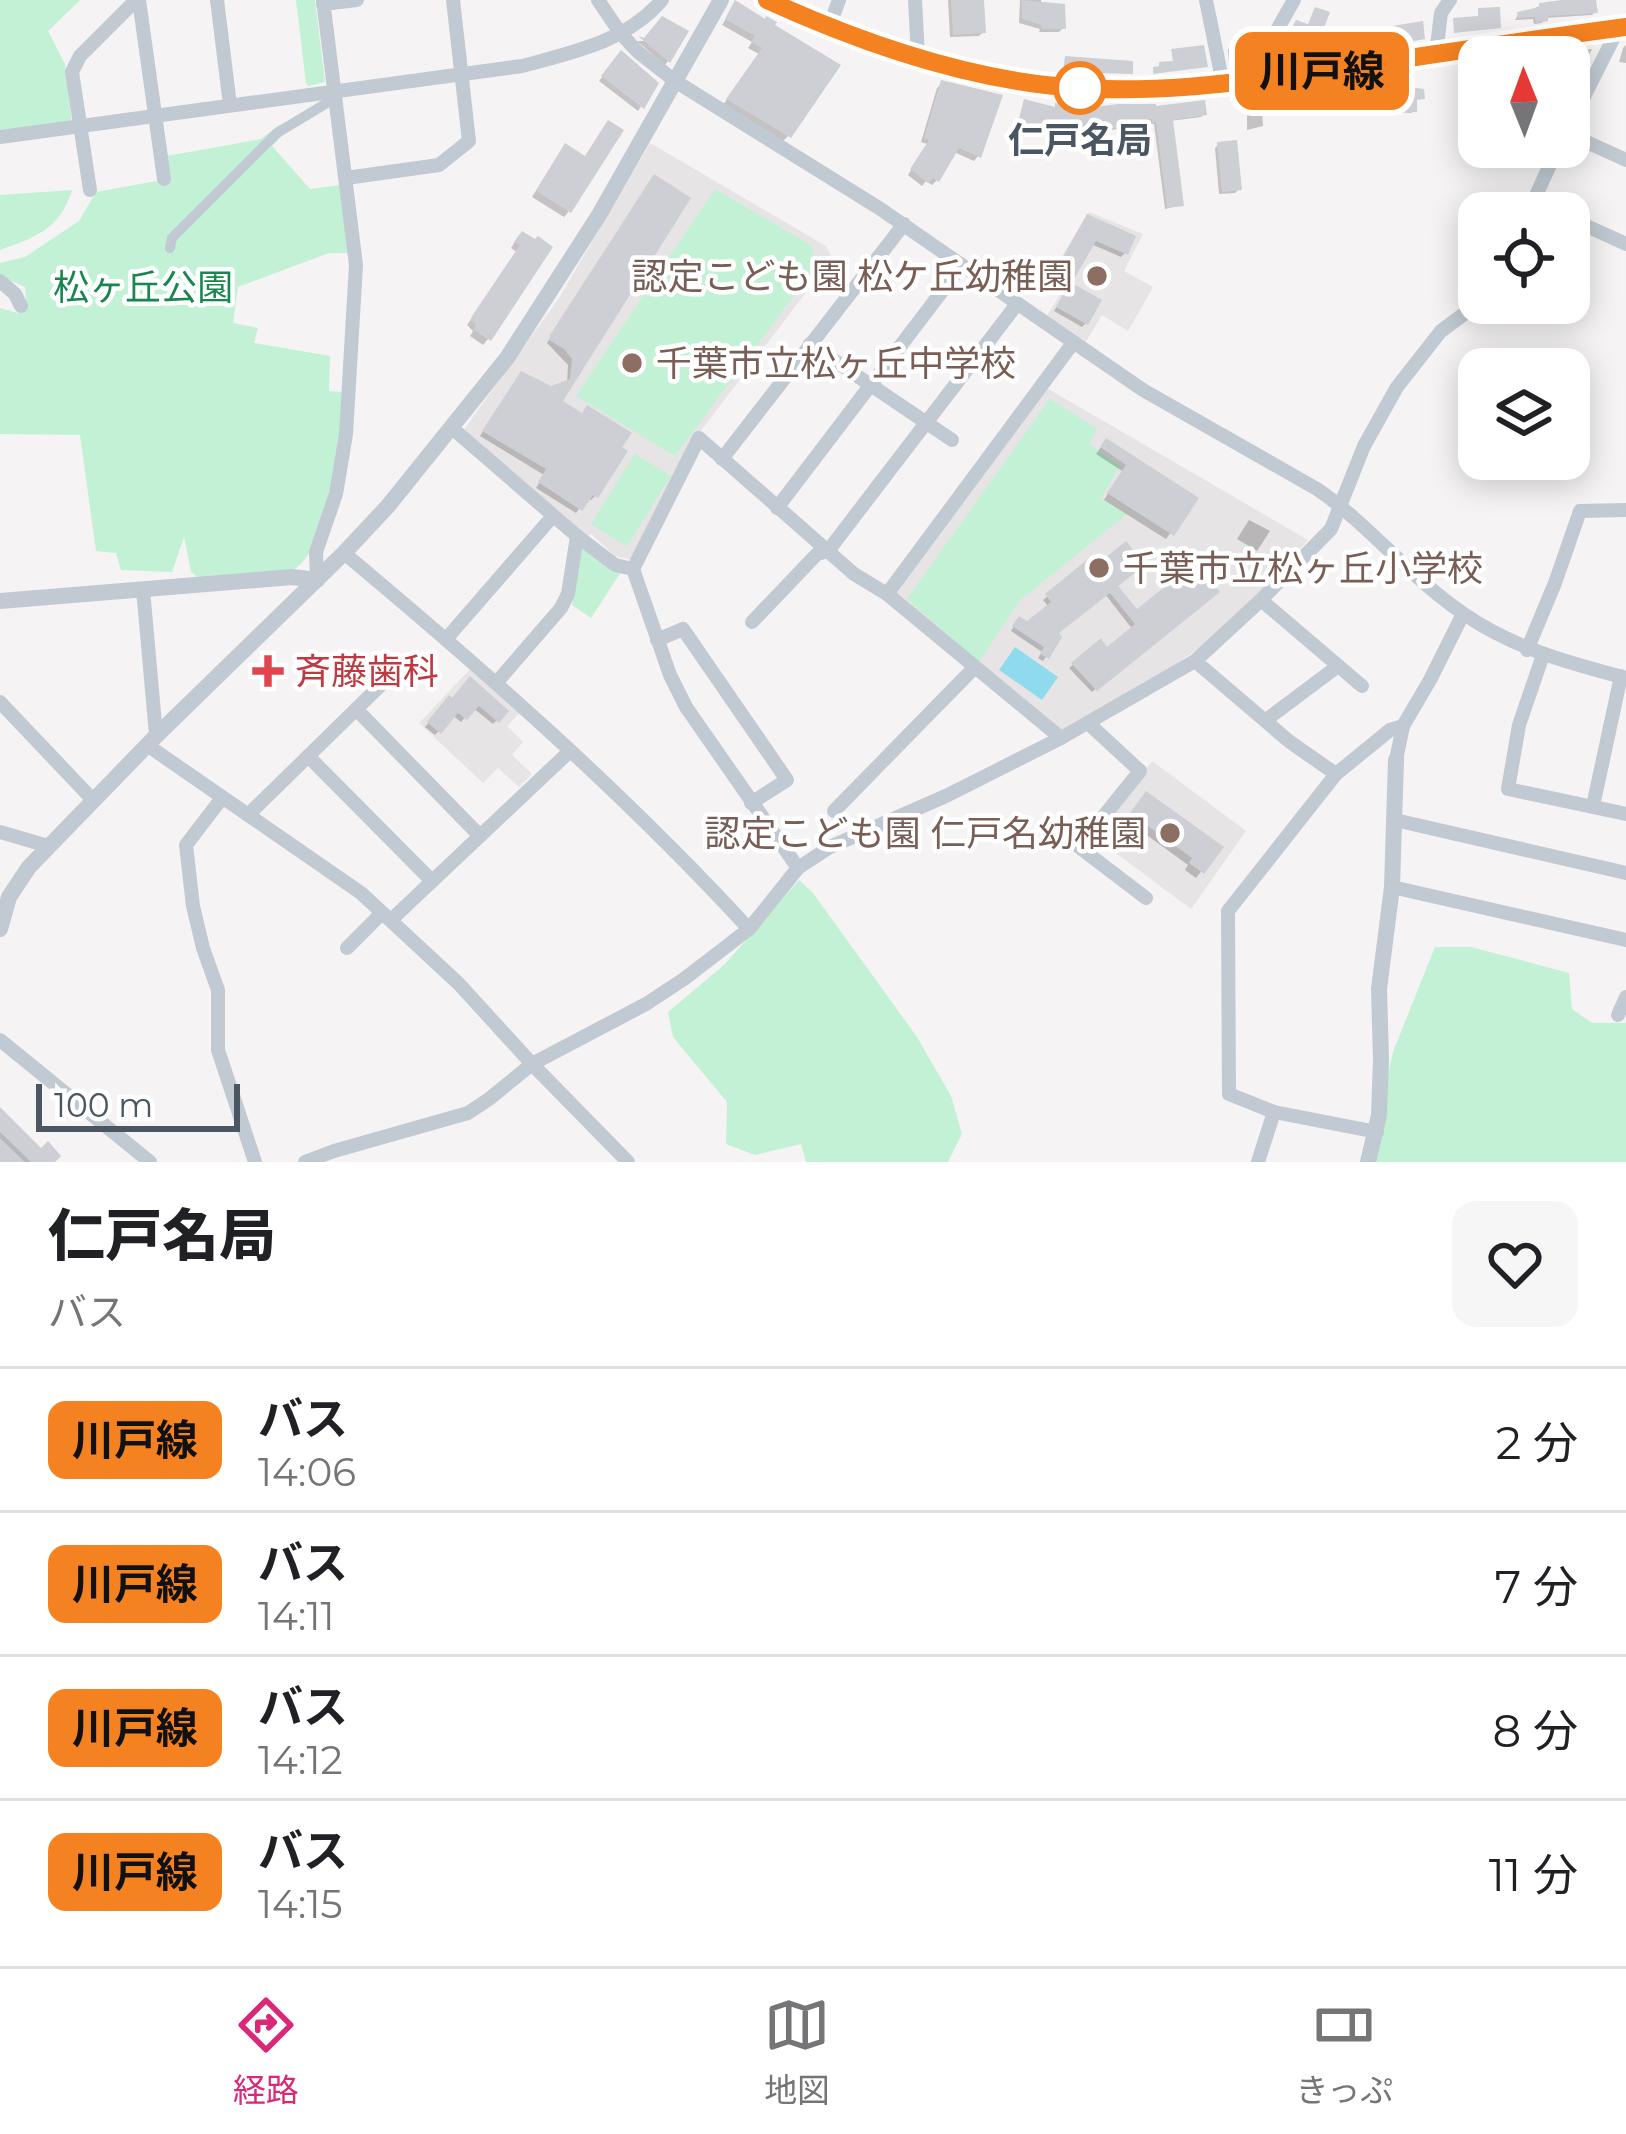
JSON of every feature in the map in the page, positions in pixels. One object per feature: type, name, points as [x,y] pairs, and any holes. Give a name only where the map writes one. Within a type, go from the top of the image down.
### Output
[{"type":"main road","points":[[767,0],[829,27],[989,76],[1126,90],[1257,80],[1625,24]]},
{"type":"street","points":[[137,0],[164,179]]},
{"type":"street","points":[[90,190],[72,72],[75,62],[137,0]]},
{"type":"street","points":[[217,0],[230,105]]},
{"type":"street","points":[[316,580],[316,552],[340,474],[356,265],[323,2],[357,0]]},
{"type":"street","points":[[346,178],[439,165],[469,141],[453,0]]},
{"type":"street","points":[[598,0],[621,34],[674,82],[904,224],[1143,390],[1317,489],[1463,614],[1527,650],[1623,677],[1592,806]]},
{"type":"street","points":[[0,137],[522,66],[621,34],[662,0]]},
{"type":"street","points":[[0,929],[17,883],[48,846],[344,553],[388,506],[507,358],[560,279],[721,0]]},
{"type":"street","points":[[829,27],[839,0]]},
{"type":"street","points":[[914,0],[918,56]]},
{"type":"street","points":[[1206,0],[1223,84]]},
{"type":"street","points":[[1257,80],[1254,70],[1294,0]]},
{"type":"street","points":[[1436,54],[1441,13],[1450,0]]},
{"type":"street","points":[[1590,90],[1625,24]]},
{"type":"street","points":[[170,248],[172,238],[278,133],[334,94]]},
{"type":"street","points":[[1590,141],[1626,160]]},
{"type":"street","points":[[722,459],[904,224]]},
{"type":"street","points":[[1590,228],[1626,244]]},
{"type":"street","points":[[777,508],[962,266]]},
{"type":"street","points":[[0,281],[21,306]]},
{"type":"street","points":[[752,622],[817,554],[828,551],[1017,304]]},
{"type":"street","points":[[305,1162],[468,1113],[532,1064],[684,979],[749,929],[798,868],[830,847],[914,812],[1060,738],[1196,661],[1331,530],[1364,446],[1397,387],[1423,351],[1458,318]]},
{"type":"street","points":[[887,594],[1073,343]]},
{"type":"street","points":[[810,344],[952,440]]},
{"type":"street","points":[[452,428],[577,536],[615,565],[633,568]]},
{"type":"street","points":[[798,868],[686,707],[633,568],[698,438],[854,574],[887,594],[1060,738]]},
{"type":"street","points":[[1527,650],[1580,511],[1626,510]]},
{"type":"street","points":[[446,638],[554,516]]},
{"type":"street","points":[[497,682],[561,608],[577,536]]},
{"type":"street","points":[[344,553],[497,682],[749,929]]},
{"type":"street","points":[[0,601],[292,577],[316,580]]},
{"type":"street","points":[[143,590],[152,740],[222,798],[311,857],[386,916],[459,984],[628,1162]]},
{"type":"street","points":[[1262,600],[1362,686]]},
{"type":"street","points":[[1368,1162],[1377,1132],[1379,989],[1392,887],[1396,760],[1403,726],[1463,614]]},
{"type":"street","points":[[657,640],[683,629],[787,780],[751,803]]},
{"type":"street","points":[[1544,655],[1519,725],[1508,789],[1626,814]]},
{"type":"street","points":[[1196,661],[1290,742],[1336,774]]},
{"type":"street","points":[[1266,720],[1338,665]]},
{"type":"street","points":[[834,812],[974,668]]},
{"type":"street","points":[[248,814],[393,673]]},
{"type":"street","points":[[0,702],[93,800]]},
{"type":"street","points":[[356,710],[480,836]]},
{"type":"street","points":[[1088,723],[1140,771],[1079,847],[1146,898]]},
{"type":"street","points":[[1377,1132],[1274,1112],[1229,1094],[1228,910],[1336,774],[1390,730],[1403,726]]},
{"type":"street","points":[[347,948],[432,881],[570,752]]},
{"type":"street","points":[[308,756],[432,881]]},
{"type":"street","points":[[222,798],[186,845],[188,878],[203,948],[218,990],[218,1050],[255,1162]]},
{"type":"street","points":[[1395,820],[1626,873]]},
{"type":"street","points":[[0,832],[48,846]]},
{"type":"street","points":[[1392,887],[1626,940]]},
{"type":"street","points":[[1618,1015],[1626,997]]},
{"type":"street","points":[[0,1040],[150,1162]]},
{"type":"street","points":[[1258,1162],[1274,1112]]},
{"type":"shaded area","name":"千葉市立松ヶ丘中学校","points":[[650,143],[826,246],[832,258],[700,432],[633,560],[615,556],[572,524],[465,428],[559,298]]},
{"type":"shaded area","name":"認定こども園 松ケ丘幼稚園","points":[[1089,212],[1143,234],[1124,271],[1153,287],[1128,331],[1102,315],[1085,343],[1047,316],[1068,281],[1053,271]]},
{"type":"shaded area","name":"千葉市立松ヶ丘小学校","points":[[1045,387],[1308,540],[1253,603],[1210,640],[1164,673],[1057,732],[893,595]]},
{"type":"shaded area","points":[[473,666],[521,711],[507,726],[523,742],[512,755],[532,774],[519,787],[498,768],[483,783],[419,723]]},
{"type":"shaded area","name":"認定こども園 仁戸名幼稚園","points":[[1152,761],[1246,831],[1191,909],[1093,836]]},
{"type":"green space","points":[[0,0],[80,0],[48,31],[65,64],[72,123],[0,134]]},
{"type":"green space","points":[[296,0],[315,0],[325,82],[306,83]]},
{"type":"green space","name":"松ヶ丘公園","points":[[323,103],[327,109],[272,146],[310,189],[341,185],[349,253],[329,253],[238,287],[233,323],[258,328],[254,343],[330,356],[329,391],[342,392],[341,410],[331,488],[317,539],[294,569],[199,578],[191,572],[184,537],[172,572],[121,570],[116,553],[96,551],[80,435],[0,434],[0,308],[18,313],[27,310],[25,287],[0,276],[0,263],[25,257],[79,221],[96,192],[168,179],[167,156],[261,139]]},
{"type":"green space","points":[[715,189],[812,246],[815,267],[675,456],[576,396]]},
{"type":"green space","points":[[72,190],[61,214],[45,230],[0,250],[0,195]]},
{"type":"green space","points":[[1050,399],[1097,429],[1089,444],[1120,466],[1101,498],[1127,514],[1019,601],[979,662],[907,599]]},
{"type":"green space","points":[[635,454],[671,476],[627,546],[591,524]]},
{"type":"green space","points":[[582,548],[611,571],[621,572],[591,618],[572,605]]},
{"type":"green space","points":[[799,880],[917,1037],[951,1096],[962,1134],[948,1162],[806,1162],[801,1144],[755,1155],[726,1144],[727,1102],[673,1037],[668,1012],[724,965]]},
{"type":"green space","points":[[1435,947],[1471,947],[1569,973],[1572,1009],[1592,1023],[1626,1023],[1626,1162],[1367,1162],[1393,1052]]},
{"type":"water","points":[[1015,647],[1058,677],[1042,700],[999,670]]},
{"type":"building","points":[[735,0],[841,65],[791,138],[726,99],[762,48],[751,42],[755,36],[725,19]]},
{"type":"building","points":[[951,0],[984,0],[986,33],[953,35]]},
{"type":"building","points":[[1021,0],[1065,4],[1066,29],[1041,29],[1042,25],[1022,19]]},
{"type":"building","points":[[1596,0],[1598,13],[1548,16],[1548,21],[1536,23],[1535,17],[1518,18],[1517,12],[1539,7],[1539,3]]},
{"type":"building","points":[[1315,7],[1330,12],[1313,57],[1288,51],[1289,46],[1283,44],[1296,20],[1308,24]]},
{"type":"building","points":[[1500,7],[1501,28],[1454,33],[1453,18],[1478,16],[1478,8]]},
{"type":"building","points":[[662,16],[689,31],[670,63],[638,36],[644,38]]},
{"type":"building","points":[[1423,21],[1425,39],[1342,49],[1340,38],[1350,37],[1349,33]]},
{"type":"building","points":[[1204,45],[1208,67],[1153,74],[1159,62],[1173,61],[1171,49]]},
{"type":"building","points":[[621,50],[659,83],[644,109],[601,76]]},
{"type":"building","points":[[1065,56],[1133,61],[1133,74],[1063,72]]},
{"type":"building","points":[[941,80],[1003,95],[981,158],[959,148],[939,182],[933,178],[928,183],[910,169],[929,140],[924,138]]},
{"type":"building","points":[[1409,84],[1424,89],[1425,99],[1417,100],[1417,112],[1401,112],[1397,104],[1342,111],[1341,105],[1287,107],[1286,96],[1305,94],[1304,89]]},
{"type":"building","points":[[1024,99],[1085,108],[1205,100],[1207,115],[1173,120],[1184,206],[1167,208],[1156,122],[1125,122],[1125,127],[1093,131],[1061,129],[1060,137],[1045,134],[1046,128],[1018,123]]},
{"type":"building","points":[[608,120],[624,130],[571,213],[536,191],[565,143],[585,156]]},
{"type":"building","points":[[1237,140],[1242,190],[1222,192],[1217,142]]},
{"type":"building","points":[[654,174],[691,198],[563,401],[582,413],[587,405],[632,433],[622,447],[628,451],[598,498],[593,495],[582,511],[538,482],[546,469],[482,431],[521,371],[551,386],[570,379],[572,359],[549,340],[550,335]]},
{"type":"building","points":[[1087,214],[1136,236],[1128,255],[1096,241],[1073,281],[1055,271]]},
{"type":"building","points":[[522,231],[553,247],[491,341],[474,330],[472,316],[520,245],[514,242]]},
{"type":"building","points":[[1070,282],[1102,300],[1088,325],[1056,307]]},
{"type":"building","points":[[1106,438],[1199,498],[1174,536],[1107,493],[1126,465],[1100,447]]},
{"type":"building","points":[[1126,541],[1145,565],[1118,586],[1137,609],[1196,562],[1220,592],[1097,691],[1071,663],[1101,638],[1107,647],[1135,624],[1110,593],[1059,633],[1062,637],[1049,659],[1040,654],[1044,647],[1012,626],[1019,616],[1027,621],[1051,602],[1045,594],[1093,555],[1099,563]]},
{"type":"building","points":[[470,676],[509,711],[499,723],[479,706],[467,720],[458,713],[441,734],[427,722]]},
{"type":"building","points":[[1146,791],[1224,847],[1204,874],[1189,863],[1192,858],[1130,813]]},
{"type":"building","points":[[0,1107],[41,1148],[48,1141],[61,1156],[55,1162],[0,1162]]},
{"type":"railway","points":[[0,1135],[28,1162]]},
{"type":"bus line","name":"川戸線","points":[[767,0],[829,27],[968,71],[1053,86],[1126,90],[1230,84],[1626,27]]},
{"type":"place","name":"仁戸名局","points":[[1080,88]]},
{"type":"place","name":"認定こども園 松ケ丘幼稚園","points":[[1097,276]]},
{"type":"place","name":"千葉市立松ヶ丘中学校","points":[[632,363]]},
{"type":"place","name":"千葉市立松ヶ丘小学校","points":[[1099,568]]},
{"type":"place","name":"斉藤歯科","points":[[268,671]]},
{"type":"place","name":"認定こども園 仁戸名幼稚園","points":[[1170,833]]}]
